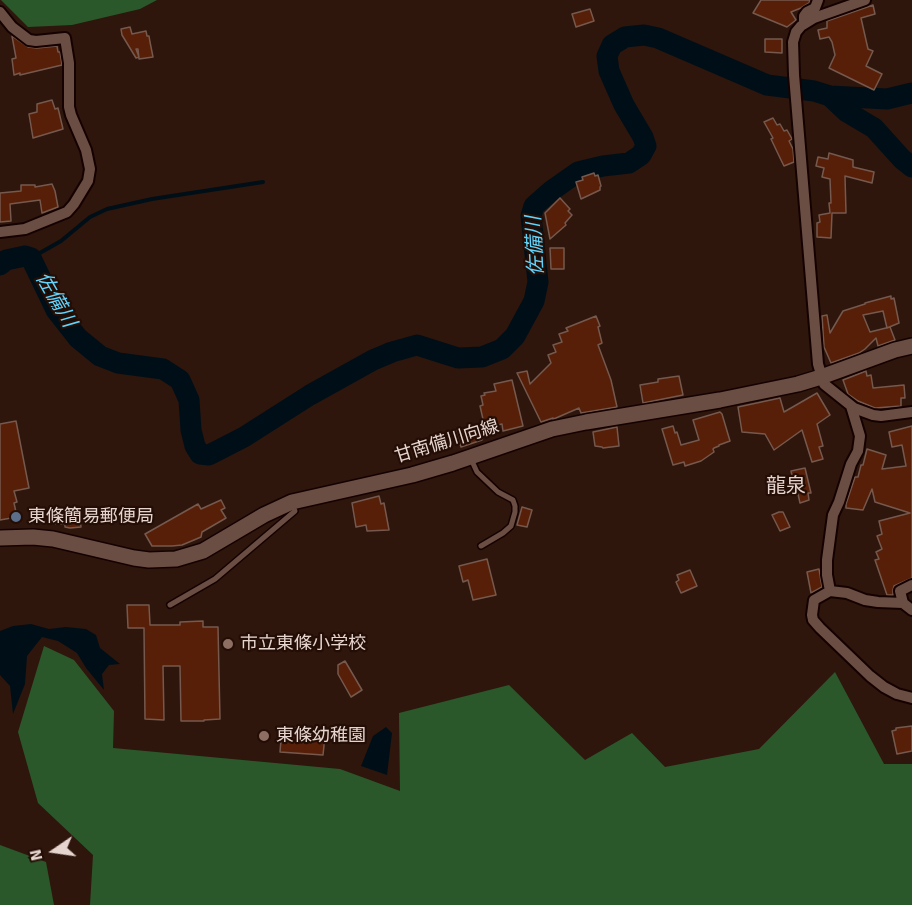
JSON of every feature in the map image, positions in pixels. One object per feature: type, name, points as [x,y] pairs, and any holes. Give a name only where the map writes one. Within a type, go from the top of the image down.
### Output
[{"type":"main road","name":"甘南備川向線","points":[[0,538],[53,539],[134,558],[176,559],[203,551],[264,515],[292,502],[412,475],[560,428],[767,391],[821,377],[912,346]]},
{"type":"street","points":[[804,24],[804,16],[815,8],[818,0]]},
{"type":"street","points":[[865,0],[814,18],[796,32],[793,42],[818,364],[824,384],[851,406],[881,416],[912,412]]},
{"type":"street","points":[[0,12],[12,27],[29,40],[65,38],[69,63],[69,107],[86,150],[90,169],[88,181],[67,212],[25,229],[0,232]]},
{"type":"street","points":[[830,591],[827,560],[833,514],[858,451],[860,436],[851,406]]},
{"type":"street","points":[[903,603],[900,591],[912,585]]},
{"type":"street","points":[[912,610],[903,603],[871,602],[847,593],[830,591],[814,600],[812,615],[813,620],[870,676],[897,694],[912,698]]},
{"type":"lane","points":[[471,458],[477,472],[498,492],[513,500],[515,506],[511,526],[481,546]]},
{"type":"lane","points":[[170,605],[215,579],[234,564],[295,512],[292,502]]},
{"type":"green space","points":[[1,0],[157,0],[140,9],[72,25],[28,27]]},
{"type":"green space","points":[[44,646],[74,660],[114,711],[113,748],[340,769],[400,791],[399,713],[509,685],[585,760],[632,733],[665,767],[759,749],[835,672],[884,764],[912,764],[912,905],[90,905],[93,855],[38,803],[18,732]]},
{"type":"green space","points":[[0,845],[46,862],[54,905],[0,905]]},
{"type":"shaded area","points":[[31,624],[49,629],[66,627],[86,629],[96,635],[100,648],[120,664],[109,665],[102,674],[104,690],[77,653],[58,641],[42,637],[27,656],[25,684],[13,714],[10,686],[0,675],[0,631],[13,626]]},
{"type":"shaded area","points":[[386,727],[392,733],[387,775],[361,766],[373,736]]},
{"type":"building","points":[[761,0],[810,0],[809,3],[791,12],[796,20],[787,27],[753,13]]},
{"type":"building","points":[[873,5],[875,14],[861,18],[868,49],[873,51],[866,66],[882,74],[874,90],[829,68],[835,55],[832,42],[829,37],[820,39],[818,30],[827,28],[827,21]]},
{"type":"building","points":[[590,9],[594,21],[576,27],[572,14]]},
{"type":"building","points":[[130,27],[132,34],[146,31],[153,57],[136,58],[122,35],[121,29]]},
{"type":"building","points":[[12,36],[28,47],[57,46],[62,65],[14,75],[12,59],[16,58]]},
{"type":"building","points":[[765,39],[782,39],[782,53],[765,52]]},
{"type":"building","points":[[52,100],[55,109],[58,108],[63,129],[33,138],[29,114],[37,112],[37,104]]},
{"type":"building","points":[[773,118],[784,131],[787,130],[792,139],[789,141],[793,149],[794,162],[784,166],[764,122]]},
{"type":"building","points":[[829,153],[853,160],[853,167],[874,172],[872,183],[845,176],[846,213],[832,213],[831,238],[817,237],[819,215],[830,213],[829,203],[831,203],[830,179],[822,177],[824,168],[816,166],[818,157],[828,159]]},
{"type":"building","points":[[594,173],[595,176],[598,175],[600,190],[581,199],[576,182]]},
{"type":"building","points":[[52,184],[58,207],[42,213],[40,200],[10,204],[11,221],[0,222],[0,193],[21,191],[21,185],[35,185],[35,187]]},
{"type":"building","points":[[560,198],[570,209],[568,211],[572,215],[565,223],[566,225],[550,239],[545,213]]},
{"type":"building","points":[[550,248],[564,248],[564,269],[551,269]]},
{"type":"building","points":[[891,296],[891,299],[894,298],[899,323],[888,327],[895,340],[878,346],[876,338],[859,353],[831,363],[824,347],[822,316],[827,315],[830,333],[843,311]],"holes":[[[883,311],[887,328],[870,332],[863,315]]]},
{"type":"building","points":[[596,316],[602,343],[598,345],[611,380],[617,407],[581,413],[579,408],[541,422],[517,373],[527,371],[530,384],[551,363],[548,355],[556,352],[553,345],[562,342],[559,334],[568,331],[566,328]]},
{"type":"building","points":[[866,371],[867,376],[871,375],[873,388],[904,385],[905,398],[901,398],[901,406],[875,408],[848,394],[843,380]]},
{"type":"building","points":[[679,376],[683,395],[643,403],[640,385]]},
{"type":"building","points":[[512,380],[523,426],[503,431],[502,424],[485,428],[480,406],[483,405],[481,396],[485,395],[484,393],[496,391],[494,384]]},
{"type":"building","points":[[817,393],[830,415],[817,424],[823,446],[819,447],[823,459],[812,462],[802,430],[774,450],[765,434],[742,432],[738,407],[780,398],[784,412]]},
{"type":"building","points":[[720,412],[730,441],[714,448],[714,452],[701,461],[685,466],[684,462],[673,465],[662,429],[673,426],[681,445],[699,440],[693,420]]},
{"type":"building","points":[[16,421],[29,488],[14,491],[17,517],[0,520],[0,424]]},
{"type":"building","points":[[476,425],[482,440],[461,447],[456,431]]},
{"type":"building","points":[[912,426],[912,578],[894,586],[893,595],[887,595],[875,560],[879,559],[876,552],[882,549],[877,536],[882,534],[879,521],[910,513],[875,502],[872,489],[863,510],[846,508],[846,504],[855,477],[858,477],[861,465],[863,465],[867,449],[886,455],[882,469],[906,466],[902,445],[892,447],[889,432]]},
{"type":"building","points":[[617,427],[619,446],[603,448],[595,446],[593,432]]},
{"type":"building","points":[[805,468],[811,493],[808,493],[809,500],[800,503],[791,471]]},
{"type":"building","points":[[379,496],[381,504],[384,503],[389,530],[367,531],[366,525],[356,527],[352,503]]},
{"type":"building","points":[[221,500],[225,508],[221,510],[226,518],[202,532],[201,537],[182,545],[152,546],[145,534],[198,504],[201,509]]},
{"type":"building","points":[[522,507],[532,510],[527,527],[517,525]]},
{"type":"building","points":[[79,509],[81,527],[70,528],[65,527],[65,524],[56,524],[55,510]]},
{"type":"building","points":[[783,512],[790,527],[780,531],[772,515]]},
{"type":"building","points":[[487,559],[496,595],[473,600],[468,580],[463,582],[459,566]]},
{"type":"building","points":[[819,569],[822,587],[811,593],[807,572]]},
{"type":"building","points":[[690,570],[697,586],[681,593],[676,582],[679,580],[677,575]]},
{"type":"building","points":[[127,605],[149,605],[150,625],[180,625],[180,622],[203,621],[203,627],[218,627],[220,719],[181,721],[180,666],[163,666],[164,720],[145,719],[144,628],[128,628]]},
{"type":"building","points":[[345,661],[362,690],[351,697],[338,674],[338,665]]},
{"type":"building","points":[[912,726],[912,751],[897,754],[892,731],[896,728]]},
{"type":"building","points":[[282,727],[310,729],[310,735],[325,736],[323,755],[280,752]]},
{"type":"waterway","name":"佐備川","points":[[0,265],[6,260],[25,256],[31,258],[56,310],[78,338],[100,356],[118,363],[163,369],[180,380],[189,400],[191,430],[195,446],[200,454],[209,455],[244,437],[310,395],[392,352],[417,345],[458,358],[482,357],[502,349],[515,336],[534,301],[538,282],[531,216],[534,206],[578,172],[629,163],[641,155],[646,146],[609,71],[607,56],[612,45],[625,37],[644,35],[658,38],[767,85],[814,91],[830,96],[847,112],[874,128],[912,167]]},
{"type":"waterway","points":[[830,96],[887,99],[912,93]]},
{"type":"waterway","points":[[31,258],[61,241],[90,217],[107,209],[152,199],[263,182]]},
{"type":"place","name":"東條簡易郵便局","points":[[16,517]]},
{"type":"place","name":"市立東條小学校","points":[[228,644]]},
{"type":"place","name":"東條幼稚園","points":[[264,736]]},
{"type":"district","name":"龍泉","points":[[786,487]]}]
